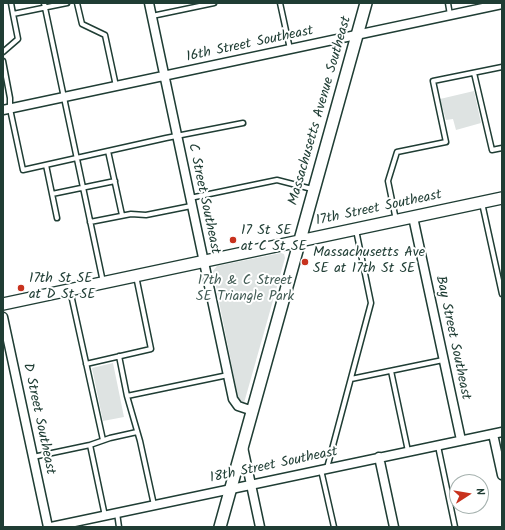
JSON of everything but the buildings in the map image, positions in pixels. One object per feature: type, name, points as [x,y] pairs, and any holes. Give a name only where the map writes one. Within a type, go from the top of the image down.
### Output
[{"type":"street","name":"C Street Southeast","points":[[149,3],[228,375],[236,404],[240,408],[253,411]]},
{"type":"street","name":"Massachusetts Avenue Southeast","points":[[220,527],[366,3]]},
{"type":"street","name":"16th Street Southeast","points":[[6,110],[502,4]]},
{"type":"street","name":"17th Street Southeast","points":[[3,304],[502,198]]},
{"type":"street","name":"Bay Street Southeast","points":[[413,217],[461,440]]},
{"type":"street","name":"D Street Southeast","points":[[3,317],[48,527]]},
{"type":"street","name":"18th Street Southeast","points":[[51,527],[502,432]]},
{"type":"street","points":[[493,434],[502,475]]},
{"type":"street","points":[[243,446],[260,527]]},
{"type":"street","points":[[379,458],[394,527]]},
{"type":"lane","points":[[3,52],[18,39],[11,3]]},
{"type":"lane","points":[[14,14],[44,5],[67,3]]},
{"type":"lane","points":[[77,3],[82,24],[105,35],[116,87]]},
{"type":"lane","points":[[152,16],[214,3]]},
{"type":"lane","points":[[280,3],[290,50]]},
{"type":"lane","points":[[448,3],[450,15]]},
{"type":"lane","points":[[44,5],[103,283]]},
{"type":"lane","points":[[3,61],[10,98],[6,110],[23,170],[243,123]]},
{"type":"lane","points":[[396,221],[388,181],[397,152],[446,142],[434,81],[502,67]]},
{"type":"lane","points":[[474,73],[492,150],[502,148]]},
{"type":"lane","points":[[108,151],[122,215]]},
{"type":"lane","points":[[46,165],[57,218]]},
{"type":"lane","points":[[90,222],[122,215],[146,215],[277,180],[314,190]]},
{"type":"lane","points":[[52,194],[114,181]]},
{"type":"lane","points":[[482,202],[502,294]]},
{"type":"lane","points":[[334,527],[324,469],[351,379],[371,303],[356,229]]},
{"type":"lane","points":[[86,364],[151,349],[135,276]]},
{"type":"lane","points":[[70,290],[103,440]]},
{"type":"lane","points":[[119,356],[127,396],[154,505]]},
{"type":"lane","points":[[351,379],[444,360]]},
{"type":"lane","points":[[391,371],[408,451]]},
{"type":"lane","points":[[127,396],[228,375]]},
{"type":"lane","points":[[33,457],[90,445],[103,440],[137,432]]},
{"type":"lane","points":[[90,445],[105,516]]},
{"type":"lane","points":[[438,445],[455,527]]},
{"type":"lane","points":[[117,513],[119,527]]},
{"type":"green space","points":[[474,91],[481,123],[456,130],[453,119],[446,120],[440,99]]},
{"type":"green space","name":"17th & C Street SE Triangle Park","points":[[281,253],[284,254],[285,258],[243,404],[239,402],[213,271],[217,266]]},
{"type":"green space","points":[[113,363],[124,417],[103,421],[92,368]]},
{"type":"place","name":"17 St SE at C St SE","points":[[233,240]]},
{"type":"place","name":"Massachusetts Ave SE at 17th St SE","points":[[305,262]]},
{"type":"place","name":"17th St SE at D St SE","points":[[21,288]]}]
